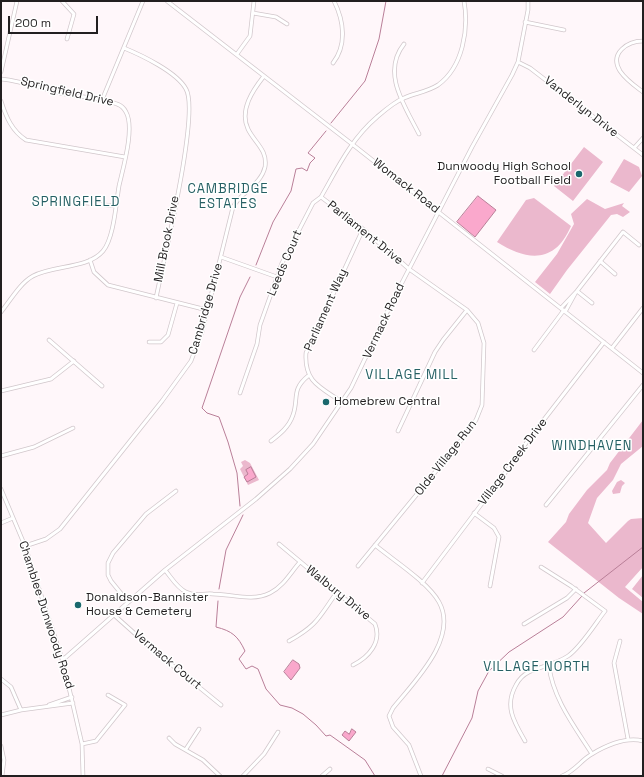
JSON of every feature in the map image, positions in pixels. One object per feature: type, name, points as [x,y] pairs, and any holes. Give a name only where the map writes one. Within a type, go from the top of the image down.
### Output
[{"type":"street","points":[[1,72],[17,1]]},
{"type":"street","points":[[62,1],[74,14],[67,39]]},
{"type":"street","points":[[102,100],[143,1]]},
{"type":"street","name":"Womack Road","points":[[167,1],[237,54],[643,373]]},
{"type":"street","points":[[237,54],[250,36],[254,1]]},
{"type":"street","points":[[333,63],[340,54],[343,38],[340,17],[334,1]]},
{"type":"street","name":"Leeds Court","points":[[240,393],[257,344],[260,325],[277,277],[300,225],[313,202],[321,197],[352,144],[377,117],[402,98],[427,90],[438,84],[454,67],[462,46],[465,31],[464,1]]},
{"type":"street","name":"Vermack Road","points":[[62,659],[165,570],[256,498],[292,467],[312,445],[355,382],[409,269],[518,62],[528,1]]},
{"type":"street","points":[[253,13],[276,17],[287,24]]},
{"type":"street","points":[[525,22],[564,30]]},
{"type":"street","points":[[643,41],[635,41],[622,47],[617,58],[619,70],[627,80],[643,92]]},
{"type":"street","points":[[404,44],[396,56],[393,75],[419,134]]},
{"type":"street","name":"Mill Brook Drive","points":[[124,48],[147,58],[164,69],[186,88],[190,97],[186,147],[156,298]]},
{"type":"street","name":"Vanderlyn Drive","points":[[518,62],[541,76],[643,155]]},
{"type":"street","name":"Cambridge Drive","points":[[25,546],[46,539],[60,530],[192,361],[202,332],[232,207],[240,196],[260,179],[264,168],[264,156],[260,145],[248,129],[246,114],[249,100],[264,76]]},
{"type":"street","name":"Springfield Drive","points":[[1,79],[17,80],[58,92],[117,104],[126,112],[128,128],[125,157],[108,244],[98,256],[90,260],[65,268],[43,271],[31,277],[18,290],[1,312]]},
{"type":"street","points":[[1,101],[11,125],[18,135],[26,140],[125,157]]},
{"type":"street","points":[[634,148],[643,138]]},
{"type":"street","name":"Parliament Drive","points":[[321,197],[363,229],[409,269]]},
{"type":"street","points":[[48,199],[115,206]]},
{"type":"street","name":"Parliament Way","points":[[308,376],[305,361],[307,349],[363,229]]},
{"type":"street","points":[[534,350],[623,232],[639,245]]},
{"type":"street","points":[[221,257],[277,277]]},
{"type":"street","points":[[90,260],[94,272],[108,285],[207,310]]},
{"type":"street","points":[[600,261],[615,274]]},
{"type":"street","name":"Olde Village Run","points":[[358,566],[459,443],[480,413],[483,396],[484,343],[478,324],[467,310],[409,269]]},
{"type":"street","points":[[577,291],[592,303]]},
{"type":"street","points":[[149,342],[161,342],[168,336],[177,303]]},
{"type":"street","points":[[563,310],[567,305]]},
{"type":"street","points":[[612,348],[643,308]]},
{"type":"street","points":[[398,431],[435,352],[467,310]]},
{"type":"street","points":[[49,340],[102,386]]},
{"type":"street","name":"Village Creek Drive","points":[[422,583],[604,342]]},
{"type":"street","points":[[1,391],[51,379],[74,361]]},
{"type":"street","points":[[271,441],[284,431],[292,419],[298,387],[308,376],[342,402]]},
{"type":"street","points":[[546,505],[643,385]]},
{"type":"street","points":[[1,456],[34,447],[73,428]]},
{"type":"street","name":"Chamblee Dunwoody Road","points":[[1,489],[25,546],[62,659],[82,744],[83,776]]},
{"type":"street","points":[[128,602],[108,575],[108,563],[113,553],[146,514],[176,491]]},
{"type":"street","points":[[474,513],[494,528],[499,537],[490,586]]},
{"type":"street","points":[[1,523],[13,518]]},
{"type":"street","name":"Walbury Drive","points":[[279,544],[371,619],[378,632],[377,640],[362,661],[353,665]]},
{"type":"street","points":[[375,544],[422,583],[439,602],[443,618],[442,638],[431,658],[393,708],[389,716],[393,727],[409,745],[421,776]]},
{"type":"street","points":[[165,570],[179,587],[192,594],[210,593],[243,598],[258,597],[271,592],[281,585],[300,562]]},
{"type":"street","points":[[525,741],[511,714],[511,696],[518,680],[522,676],[549,666],[570,655],[605,611],[576,589],[541,567]]},
{"type":"street","points":[[524,624],[567,598],[576,589]]},
{"type":"street","points":[[289,641],[310,628],[318,620],[337,592]]},
{"type":"street","name":"Vermack Court","points":[[114,615],[150,648],[220,705]]},
{"type":"street","points":[[620,640],[614,663],[628,739]]},
{"type":"street","points":[[549,666],[553,685],[564,710],[592,754]]},
{"type":"street","points":[[1,679],[11,688],[21,710]]},
{"type":"street","points":[[82,744],[96,741],[125,705],[108,695]]},
{"type":"street","points":[[1,715],[49,705],[72,697]]},
{"type":"street","points":[[49,705],[57,706],[73,703]]},
{"type":"street","points":[[186,749],[199,729]]},
{"type":"street","points":[[243,776],[264,754],[278,732]]},
{"type":"street","points":[[169,738],[175,744],[203,760],[220,776]]},
{"type":"street","points":[[562,776],[572,771],[592,754],[628,739],[643,741]]},
{"type":"street","points":[[1,746],[4,760],[2,776]]},
{"type":"street","points":[[488,769],[502,776]]},
{"type":"street","points":[[322,776],[330,770]]},
{"type":"shaded area","name":"Dunwoody High School Football Field","points":[[584,147],[603,162],[573,201],[554,186]]},
{"type":"shaded area","points":[[624,159],[639,167],[642,176],[629,192],[610,182]]},
{"type":"shaded area","points":[[478,196],[496,210],[475,237],[457,222]]},
{"type":"shaded area","points":[[534,198],[571,226],[557,247],[548,253],[529,255],[519,253],[497,242],[526,200]]},
{"type":"shaded area","points":[[587,199],[605,209],[624,203],[622,206],[630,212],[623,217],[617,214],[611,215],[567,270],[550,294],[535,282],[557,254],[574,224],[571,214]]},
{"type":"shaded area","points":[[643,420],[643,446],[621,464],[613,480],[597,498],[588,523],[606,543],[628,521],[631,519],[643,518],[643,567],[625,587],[643,602],[643,614],[619,598],[548,542],[566,522],[569,514],[587,490],[607,470],[610,463]]},
{"type":"shaded area","points":[[245,460],[250,463],[259,480],[248,485],[240,469],[243,466],[241,462]]},
{"type":"shaded area","points":[[251,467],[256,477],[247,482],[244,477],[248,474],[246,470]]},
{"type":"shaded area","points":[[621,480],[625,483],[622,486],[620,493],[613,494],[612,491],[617,482]]},
{"type":"shaded area","points":[[643,575],[643,598],[632,589]]},
{"type":"shaded area","points":[[293,660],[299,664],[300,668],[291,680],[284,672]]},
{"type":"shaded area","points":[[352,729],[356,732],[349,741],[342,735],[345,731],[349,734]]},
{"type":"waterway","points":[[331,123],[365,81],[379,39],[386,1]]},
{"type":"waterway","points":[[256,265],[273,222],[291,191],[296,169],[302,168],[307,171],[310,163],[315,158],[308,153],[326,131]]},
{"type":"waterway","points":[[240,506],[237,473],[219,417],[207,413],[202,408],[240,297],[250,277]]},
{"type":"waterway","points":[[219,589],[226,550],[243,515]]},
{"type":"waterway","points":[[584,593],[643,547]]},
{"type":"waterway","points":[[442,776],[472,718],[478,691],[489,671],[509,652],[563,617],[582,596]]},
{"type":"waterway","points":[[218,601],[216,627],[230,632],[240,641],[245,651],[239,659],[246,669],[252,666],[258,669],[266,689],[280,705],[292,708],[303,714],[326,736],[330,735],[365,760],[375,776]]},
{"type":"place","name":"Dunwoody High School Football Field","points":[[579,174]]},
{"type":"place","name":"Homebrew Central","points":[[326,402]]},
{"type":"place","name":"Donaldson-Bannister House & Cemetery","points":[[78,605]]},
{"type":"district","name":"CAMBRIDGE ESTATES","points":[[228,196]]},
{"type":"district","name":"SPRINGFIELD","points":[[76,202]]},
{"type":"district","name":"VILLAGE MILL","points":[[412,375]]},
{"type":"district","name":"WINDHAVEN","points":[[592,446]]},
{"type":"district","name":"VILLAGE NORTH","points":[[537,667]]}]
